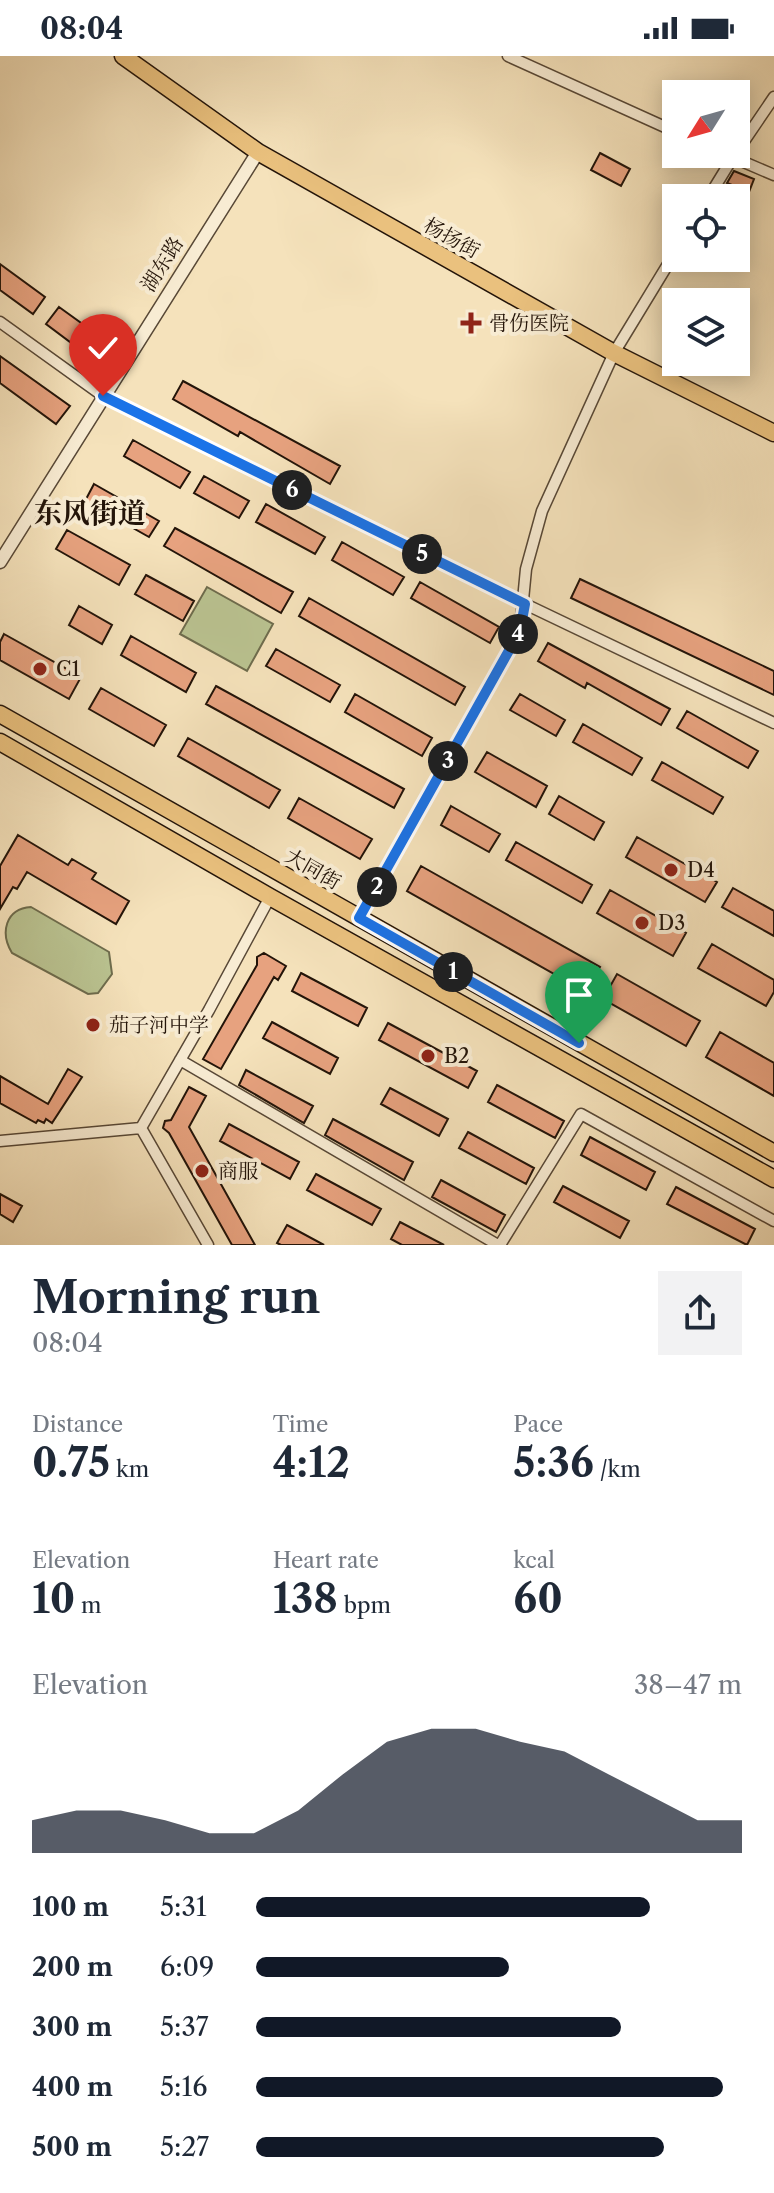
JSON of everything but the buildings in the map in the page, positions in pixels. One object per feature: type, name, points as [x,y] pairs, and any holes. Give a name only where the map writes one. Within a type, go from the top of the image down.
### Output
[{"type":"main road","name":"杨扬街","points":[[123,56],[258,152],[614,353],[774,433]]},
{"type":"main road","name":"大同街","points":[[0,714],[774,1153]]},
{"type":"main road","points":[[0,742],[774,1179]]},
{"type":"street","points":[[508,56],[662,126]]},
{"type":"street","points":[[750,130],[774,97]]},
{"type":"street","name":"湖东路","points":[[2,556],[258,152]]},
{"type":"street","points":[[750,164],[774,175]]},
{"type":"street","points":[[359,918],[520,631],[526,569],[542,511],[614,353],[663,272]]},
{"type":"street","points":[[0,322],[103,396],[774,723]]},
{"type":"street","points":[[141,1128],[270,897]]},
{"type":"street","points":[[180,1060],[499,1245],[581,1114],[774,1221]]},
{"type":"street","points":[[0,1141],[141,1128]]},
{"type":"street","points":[[141,1128],[208,1245]]},
{"type":"green space","points":[[207,587],[273,624],[247,671],[180,634]]},
{"type":"green space","points":[[31,907],[109,952],[112,974],[98,993],[88,994],[12,953],[6,938],[7,923],[15,912]]},
{"type":"place","name":"骨伤医院","points":[[471,323]]},
{"type":"place","name":"C1","points":[[40,669]]},
{"type":"place","name":"D4","points":[[671,870]]},
{"type":"place","name":"D3","points":[[642,923]]},
{"type":"place","name":"茄子河中学","points":[[93,1025]]},
{"type":"place","name":"B2","points":[[428,1056]]},
{"type":"place","name":"商服","points":[[202,1171]]},
{"type":"district","name":"东风街道","points":[[90,513]]},
{"type":"route","points":[[103,396],[525,604],[520,631],[359,918],[579,1043]]}]
